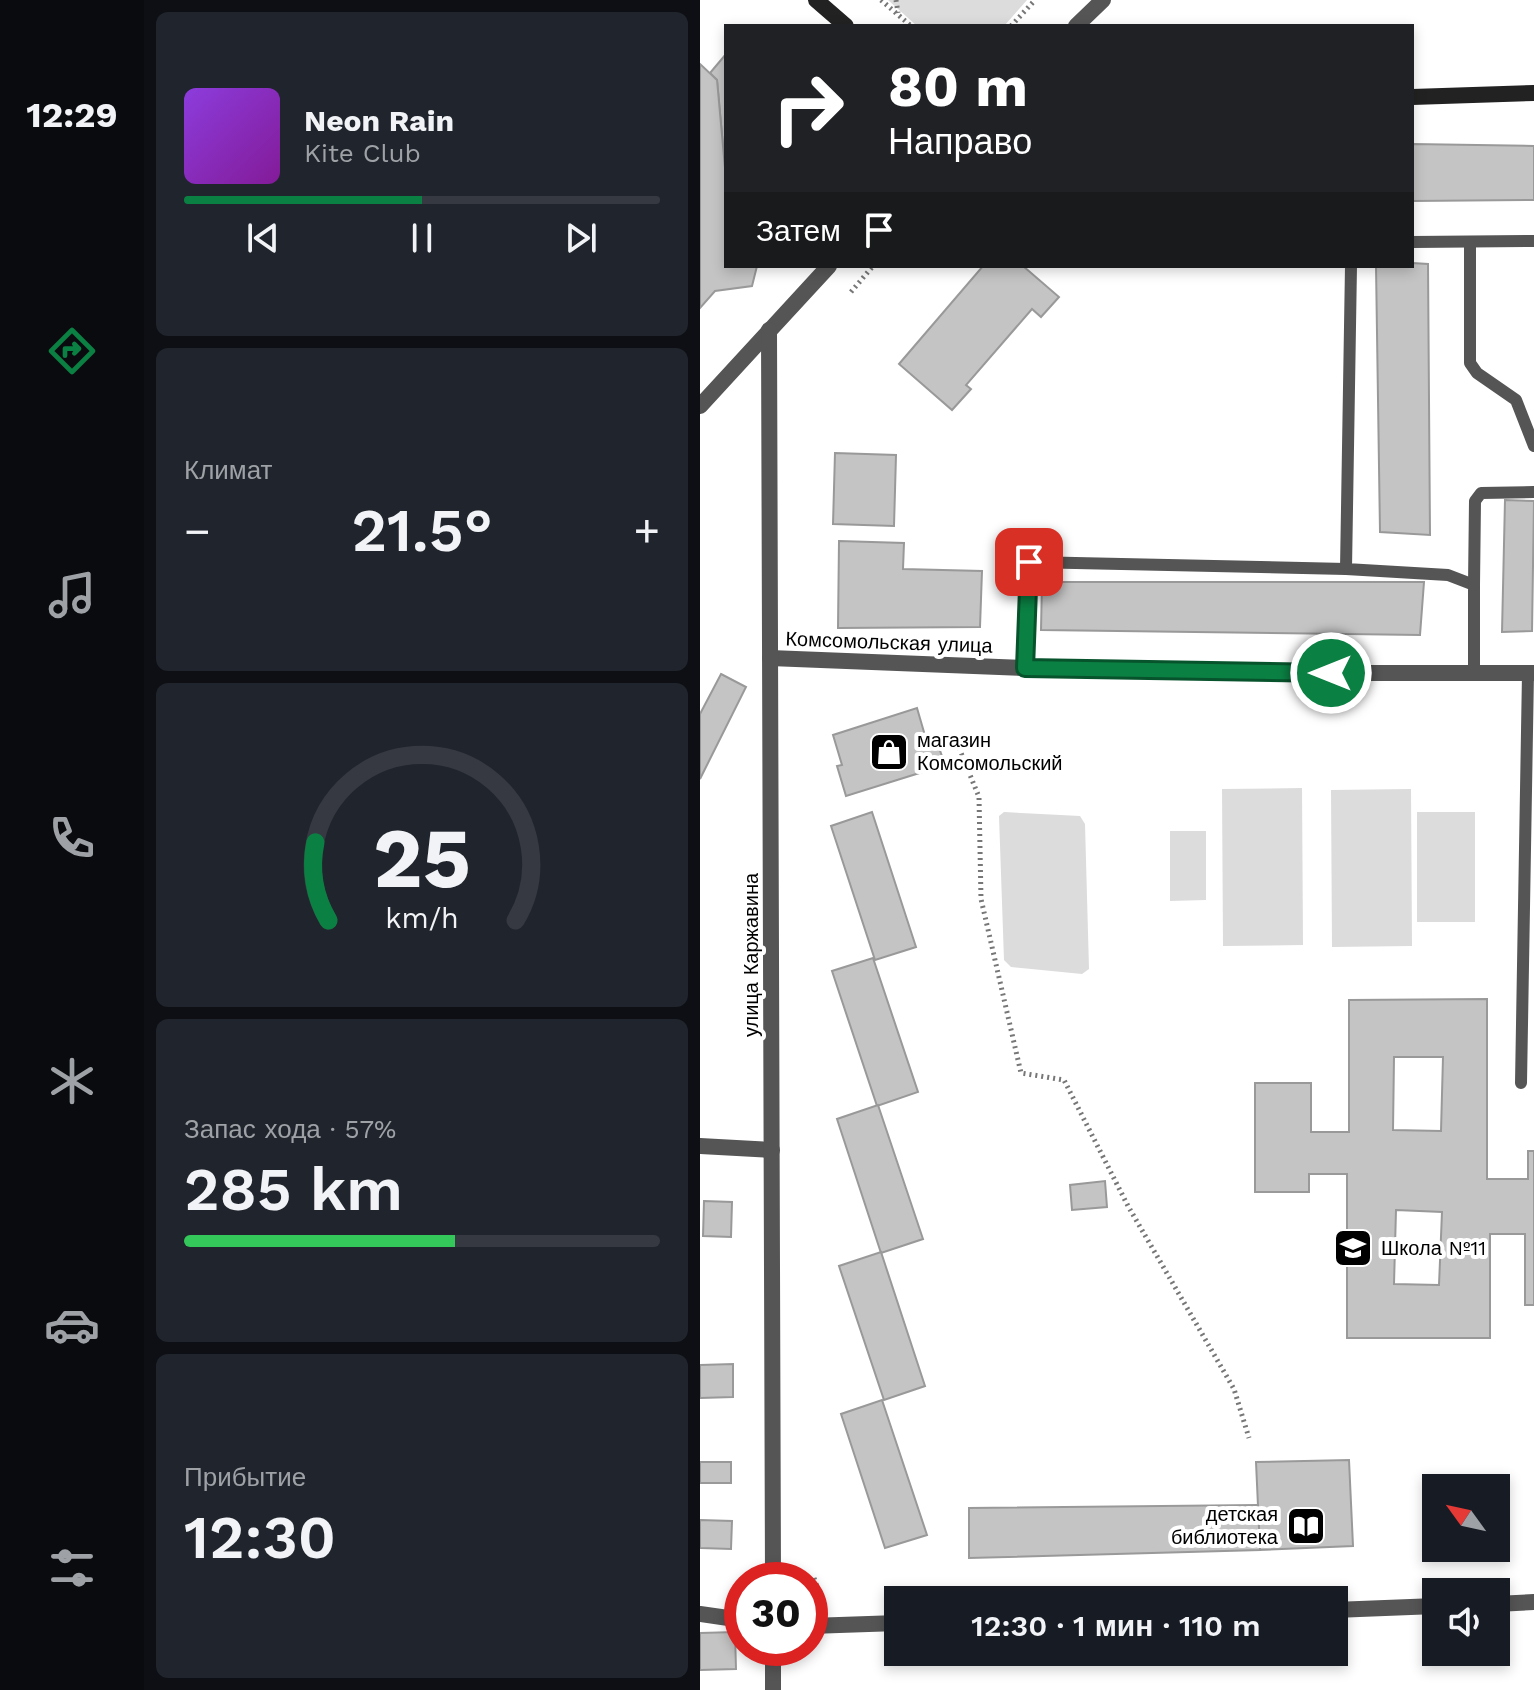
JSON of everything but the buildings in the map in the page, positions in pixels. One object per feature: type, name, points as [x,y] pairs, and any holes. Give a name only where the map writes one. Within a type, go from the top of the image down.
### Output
[{"type":"main road","points":[[816,0],[844,24]]},
{"type":"main road","points":[[1414,97],[1534,93]]},
{"type":"street","points":[[1078,24],[1103,0]]},
{"type":"street","points":[[700,406],[827,268]]},
{"type":"street","name":"улица Каржавина","points":[[769,330],[773,1562]]},
{"type":"street","name":"Комсомольская улица","points":[[770,658],[1245,673],[1531,673]]},
{"type":"street","points":[[700,1146],[772,1150]]},
{"type":"street","points":[[1510,1603],[1534,1602]]},
{"type":"street","points":[[1348,1609],[1422,1607]]},
{"type":"street","points":[[700,1614],[724,1617]]},
{"type":"street","points":[[828,1625],[884,1623]]},
{"type":"street","points":[[773,1666],[773,1690]]},
{"type":"lane","points":[[1414,242],[1534,241]]},
{"type":"lane","points":[[1470,242],[1470,363],[1477,373],[1516,400],[1534,446]]},
{"type":"lane","points":[[1346,569],[1351,268]]},
{"type":"lane","points":[[1474,672],[1475,501],[1481,493],[1534,492]]},
{"type":"lane","points":[[1025,668],[1029,562],[1346,569],[1448,575],[1474,585]]},
{"type":"lane","points":[[1521,1083],[1531,673]]},
{"type":"path","points":[[881,0],[909,24]]},
{"type":"path","points":[[896,0],[898,14]]},
{"type":"path","points":[[1013,24],[1035,0]]},
{"type":"path","points":[[851,292],[871,268]]},
{"type":"path","points":[[959,748],[979,797],[981,899],[1021,1073],[1064,1080],[1128,1206],[1234,1389],[1249,1438]]},
{"type":"shaded area","points":[[888,0],[1027,0],[1006,24],[915,24]]},
{"type":"shaded area","points":[[1302,788],[1303,945],[1223,946],[1222,789]]},
{"type":"shaded area","points":[[1411,789],[1412,946],[1332,947],[1331,790]]},
{"type":"shaded area","points":[[1004,812],[1080,816],[1085,824],[1089,969],[1082,974],[1011,967],[1004,960],[999,816]]},
{"type":"shaded area","points":[[1417,812],[1475,812],[1475,922],[1417,922]]},
{"type":"shaded area","points":[[1170,831],[1206,831],[1206,900],[1170,901]]},
{"type":"place","name":"магазин Комсомольский","points":[[889,752]]},
{"type":"place","name":"Школа №11","points":[[1353,1248]]},
{"type":"place","name":"детская библиотека","points":[[1306,1526]]},
{"type":"route","points":[[1029,562],[1025,668],[1331,673]]}]
